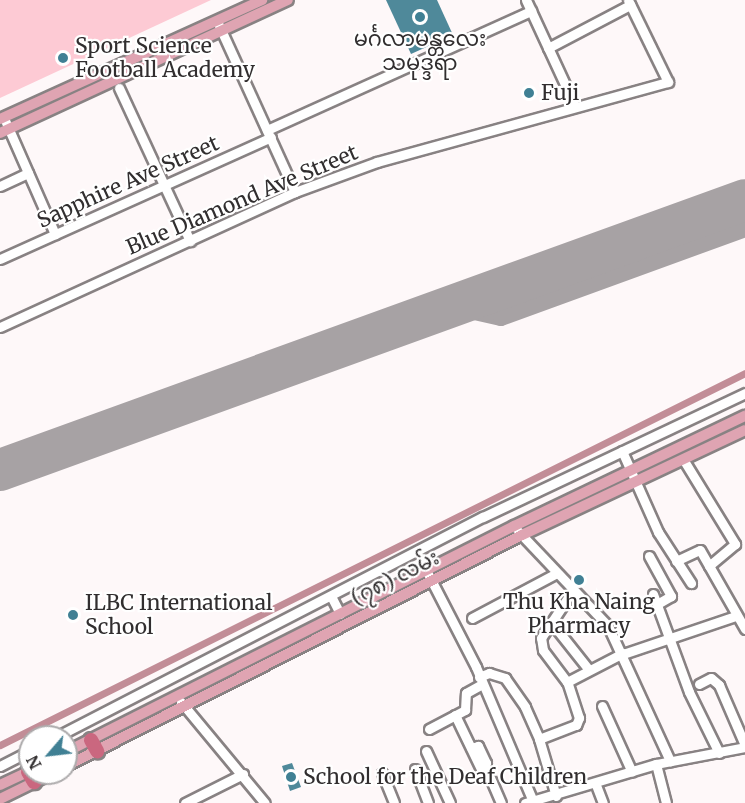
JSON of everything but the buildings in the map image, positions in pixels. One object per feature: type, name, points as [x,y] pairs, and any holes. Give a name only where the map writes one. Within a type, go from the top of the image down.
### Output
[{"type":"main road","points":[[4,131],[219,26],[262,0]]},
{"type":"main road","points":[[2,118],[219,26],[288,0]]},
{"type":"main road","name":"(၇၈) လမ်း","points":[[78,757],[94,745],[177,698],[426,570],[745,416]]},
{"type":"main road","name":"(၇၈) လမ်း","points":[[78,749],[94,745],[187,707],[522,535],[745,430]]},
{"type":"main road","points":[[0,786],[18,780]]},
{"type":"main road","points":[[0,799],[18,785]]},
{"type":"street","points":[[526,0],[575,106]]},
{"type":"street","points":[[548,48],[629,3]]},
{"type":"street","name":"Blue Diamond Ave Street","points":[[0,327],[295,192],[377,162],[668,82],[629,3]]},
{"type":"street","name":"Sapphire Ave Street","points":[[0,259],[163,185],[531,11]]},
{"type":"street","points":[[219,26],[295,192]]},
{"type":"street","points":[[119,88],[190,241]]},
{"type":"street","points":[[2,118],[4,131],[28,173],[55,234]]},
{"type":"street","points":[[0,186],[28,173]]},
{"type":"street","points":[[78,726],[331,596],[622,451],[745,393]]},
{"type":"street","points":[[622,451],[676,561],[691,583]]},
{"type":"street","points":[[683,459],[735,544],[709,566]]},
{"type":"street","points":[[514,526],[608,626],[623,654],[670,761]]},
{"type":"street","points":[[676,561],[696,550],[709,566],[735,616],[745,629]]},
{"type":"street","points":[[649,556],[671,596],[657,604]]},
{"type":"street","points":[[426,570],[481,680],[528,802],[564,797],[656,764],[745,746],[719,686],[711,678],[699,684]]},
{"type":"street","points":[[472,618],[557,573]]},
{"type":"street","points":[[539,740],[579,722],[567,682],[541,645],[551,622],[573,590]]},
{"type":"street","points":[[653,594],[689,692],[719,753]]},
{"type":"street","points":[[331,596],[340,614]]},
{"type":"street","points":[[567,682],[623,654],[671,640],[735,616]]},
{"type":"street","points":[[551,622],[589,670]]},
{"type":"street","points":[[429,729],[466,707],[466,693],[489,673],[505,678],[525,707],[564,797]]},
{"type":"street","points":[[177,698],[187,707],[265,803]]},
{"type":"street","points":[[602,706],[632,772]]},
{"type":"street","points":[[455,715],[478,768],[485,766],[501,803]]},
{"type":"street","points":[[426,751],[450,803]]},
{"type":"street","points":[[0,766],[18,757]]},
{"type":"street","points":[[656,764],[666,803]]},
{"type":"street","points":[[414,769],[428,803]]},
{"type":"street","points":[[382,773],[394,803]]},
{"type":"street","points":[[185,803],[243,774]]},
{"type":"street","points":[[596,785],[603,803]]},
{"type":"shaded area","name":"Sport Science Football Academy","points":[[0,0],[211,0],[0,98]]},
{"type":"waterway","points":[[0,745],[745,373]]},
{"type":"taxiway","points":[[452,307],[501,318],[745,229]]},
{"type":"runway","points":[[0,470],[745,200]]},
{"type":"place","name":"မင်္ဂလာမန္တလေး သမုဒ္ဒရာ","points":[[420,17]]},
{"type":"place","name":"Sport Science Football Academy","points":[[63,58]]},
{"type":"place","name":"Fuji","points":[[529,93]]},
{"type":"place","name":"Thu Kha Naing Pharmacy","points":[[579,580]]},
{"type":"place","name":"ILBC International School","points":[[73,615]]},
{"type":"place","name":"School for the Deaf Children","points":[[291,777]]}]
